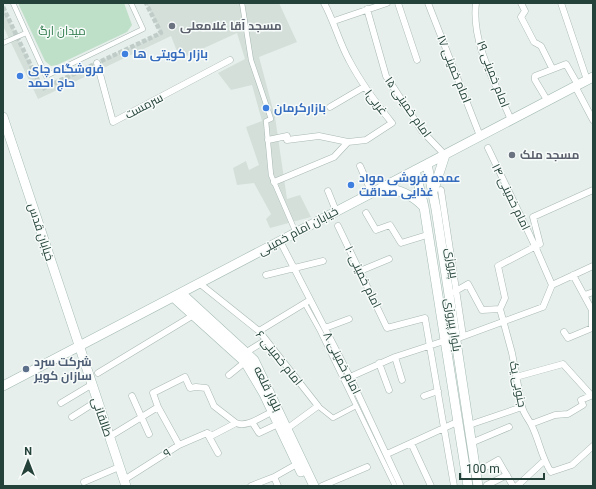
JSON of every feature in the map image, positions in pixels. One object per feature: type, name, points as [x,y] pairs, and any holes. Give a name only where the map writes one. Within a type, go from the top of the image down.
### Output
[{"type":"main road","name":"خیابان امام خمینی","points":[[3,386],[80,348],[199,283],[590,78]]},
{"type":"main road","name":"خیابان قدس","points":[[3,117],[80,348]]},
{"type":"main road","points":[[437,192],[434,184],[445,155]]},
{"type":"main road","name":"بلوار پیروزی","points":[[427,164],[437,192],[436,209],[452,292],[469,425],[482,486]]},
{"type":"main road","name":"بلوار پیروزی","points":[[415,170],[424,209],[468,486]]},
{"type":"main road","points":[[382,188],[398,190],[412,195],[424,209],[436,209]]},
{"type":"main road","name":"بلوار قلعه","points":[[177,295],[192,316],[245,357],[254,360],[288,428],[314,486]]},
{"type":"main road","name":"بلوار قلعه","points":[[177,295],[245,357],[307,486]]},
{"type":"main road","name":"طالقانی","points":[[80,348],[91,385],[125,483]]},
{"type":"street","points":[[13,3],[46,76],[143,29],[131,3]]},
{"type":"street","points":[[242,3],[251,60],[271,119],[266,121],[271,175],[296,233]]},
{"type":"street","name":"غربی۱","points":[[324,3],[334,21],[348,58],[364,87],[392,123],[366,140],[348,142]]},
{"type":"street","points":[[334,21],[387,3]]},
{"type":"street","points":[[398,3],[417,60]]},
{"type":"street","name":"امام خمینی ۱۷","points":[[428,3],[480,136]]},
{"type":"street","name":"امام خمینی ۱۹","points":[[476,3],[474,15],[480,45],[511,120]]},
{"type":"street","points":[[521,3],[525,11],[521,17],[534,42],[541,46],[552,68]]},
{"type":"street","points":[[561,3],[590,78]]},
{"type":"street","name":"امام خمینی ۱۵","points":[[367,9],[386,76],[422,131],[445,155]]},
{"type":"street","points":[[3,43],[26,33]]},
{"type":"street","name":"سرمست","points":[[97,63],[113,122],[230,60]]},
{"type":"street","points":[[547,100],[534,78],[552,68],[566,64],[593,120]]},
{"type":"street","points":[[330,107],[364,87]]},
{"type":"street","points":[[268,140],[287,136],[287,140],[319,136],[348,142]]},
{"type":"street","points":[[274,182],[334,157],[348,142]]},
{"type":"street","name":"امام خمینی ۱۴","points":[[488,148],[552,285]]},
{"type":"street","points":[[360,166],[372,193]]},
{"type":"street","points":[[535,246],[540,244],[533,217],[593,190]]},
{"type":"street","points":[[328,191],[336,211]]},
{"type":"street","name":"پیروزی","points":[[437,192],[452,292]]},
{"type":"street","points":[[366,213],[376,230],[390,225],[401,243],[427,235]]},
{"type":"street","name":"امام خمینی ۱۰","points":[[338,226],[387,328],[425,318],[430,345]]},
{"type":"street","name":"امام خمینی ۸","points":[[280,241],[294,268],[308,302],[325,328],[350,377],[401,486]]},
{"type":"street","name":"جنوبی یک","points":[[535,246],[498,266],[505,298],[500,309],[502,322],[512,354],[524,415],[531,424],[546,463]]},
{"type":"street","points":[[360,271],[389,258]]},
{"type":"street","points":[[266,275],[323,261]]},
{"type":"street","points":[[459,338],[543,307],[552,285],[593,266]]},
{"type":"street","points":[[564,332],[568,338],[592,328],[592,310],[573,275]]},
{"type":"street","name":"امام خمینی ۶","points":[[199,283],[259,331],[318,406]]},
{"type":"street","points":[[452,292],[468,284],[482,310],[500,309]]},
{"type":"street","points":[[585,295],[593,292]]},
{"type":"street","points":[[259,331],[308,302],[320,331],[395,486]]},
{"type":"street","points":[[98,373],[192,316]]},
{"type":"street","points":[[325,328],[349,319]]},
{"type":"street","points":[[229,375],[245,357],[266,340]]},
{"type":"street","points":[[350,377],[394,357],[444,341]]},
{"type":"street","points":[[430,345],[454,486]]},
{"type":"street","points":[[394,357],[402,380]]},
{"type":"street","points":[[379,364],[389,390]]},
{"type":"street","points":[[516,377],[566,364],[592,395],[581,400],[583,405],[568,414],[555,415],[531,424]]},
{"type":"street","points":[[179,445],[158,406],[153,393],[185,377],[190,388],[206,388],[214,406],[240,425],[252,422],[272,412]]},
{"type":"street","points":[[61,403],[91,385]]},
{"type":"street","points":[[424,396],[438,391]]},
{"type":"street","points":[[132,396],[149,434]]},
{"type":"street","points":[[72,417],[97,401]]},
{"type":"street","points":[[109,438],[158,406]]},
{"type":"street","points":[[288,428],[318,406],[333,418],[356,406]]},
{"type":"street","points":[[469,425],[522,407]]},
{"type":"street","points":[[252,422],[259,433],[278,424]]},
{"type":"street","points":[[387,454],[457,422]]},
{"type":"street","name":"۹","points":[[125,483],[179,445],[236,423]]},
{"type":"street","points":[[475,449],[509,427]]},
{"type":"street","points":[[210,434],[218,453]]},
{"type":"street","points":[[411,443],[431,486]]},
{"type":"street","points":[[516,486],[546,463],[551,472],[572,465],[593,446]]},
{"type":"street","points":[[484,468],[498,460],[513,486]]},
{"type":"street","points":[[253,486],[274,477],[297,464]]},
{"type":"street","points":[[84,482],[119,467]]},
{"type":"street","points":[[322,486],[367,467]]},
{"type":"street","points":[[482,486],[507,475]]},
{"type":"street","points":[[274,477],[278,486]]},
{"type":"shaded area","name":"بازارکرمان","points":[[146,3],[279,3],[297,42],[259,57],[275,117],[287,199],[300,195],[311,217],[270,228],[266,219],[271,214],[254,183],[237,185],[233,168],[246,161],[249,170],[259,165],[246,127],[262,121],[252,85],[231,90],[218,73],[245,59],[237,33],[180,59],[171,36],[38,99],[3,26],[3,7],[42,88],[160,33]]},
{"type":"green space","name":"میدان ارگ","points":[[18,3],[124,3],[132,25],[127,32],[57,65],[51,66],[45,61]]},
{"type":"tunnel","points":[[3,7],[42,89],[161,33],[146,3]]},
{"type":"place","name":"مسجد آقا غلامعلی","points":[[172,26]]},
{"type":"place","name":"بازار کویتی ها","points":[[125,54]]},
{"type":"place","name":"فروشگاه چای حاج احمد","points":[[20,76]]},
{"type":"place","name":"بازارکرمان","points":[[266,108]]},
{"type":"place","name":"مسجد ملک","points":[[512,155]]},
{"type":"place","name":"عمده فروشی مواد غذایی صداقت","points":[[351,185]]},
{"type":"place","name":"شرکت سرد سازان کویر","points":[[26,369]]}]
